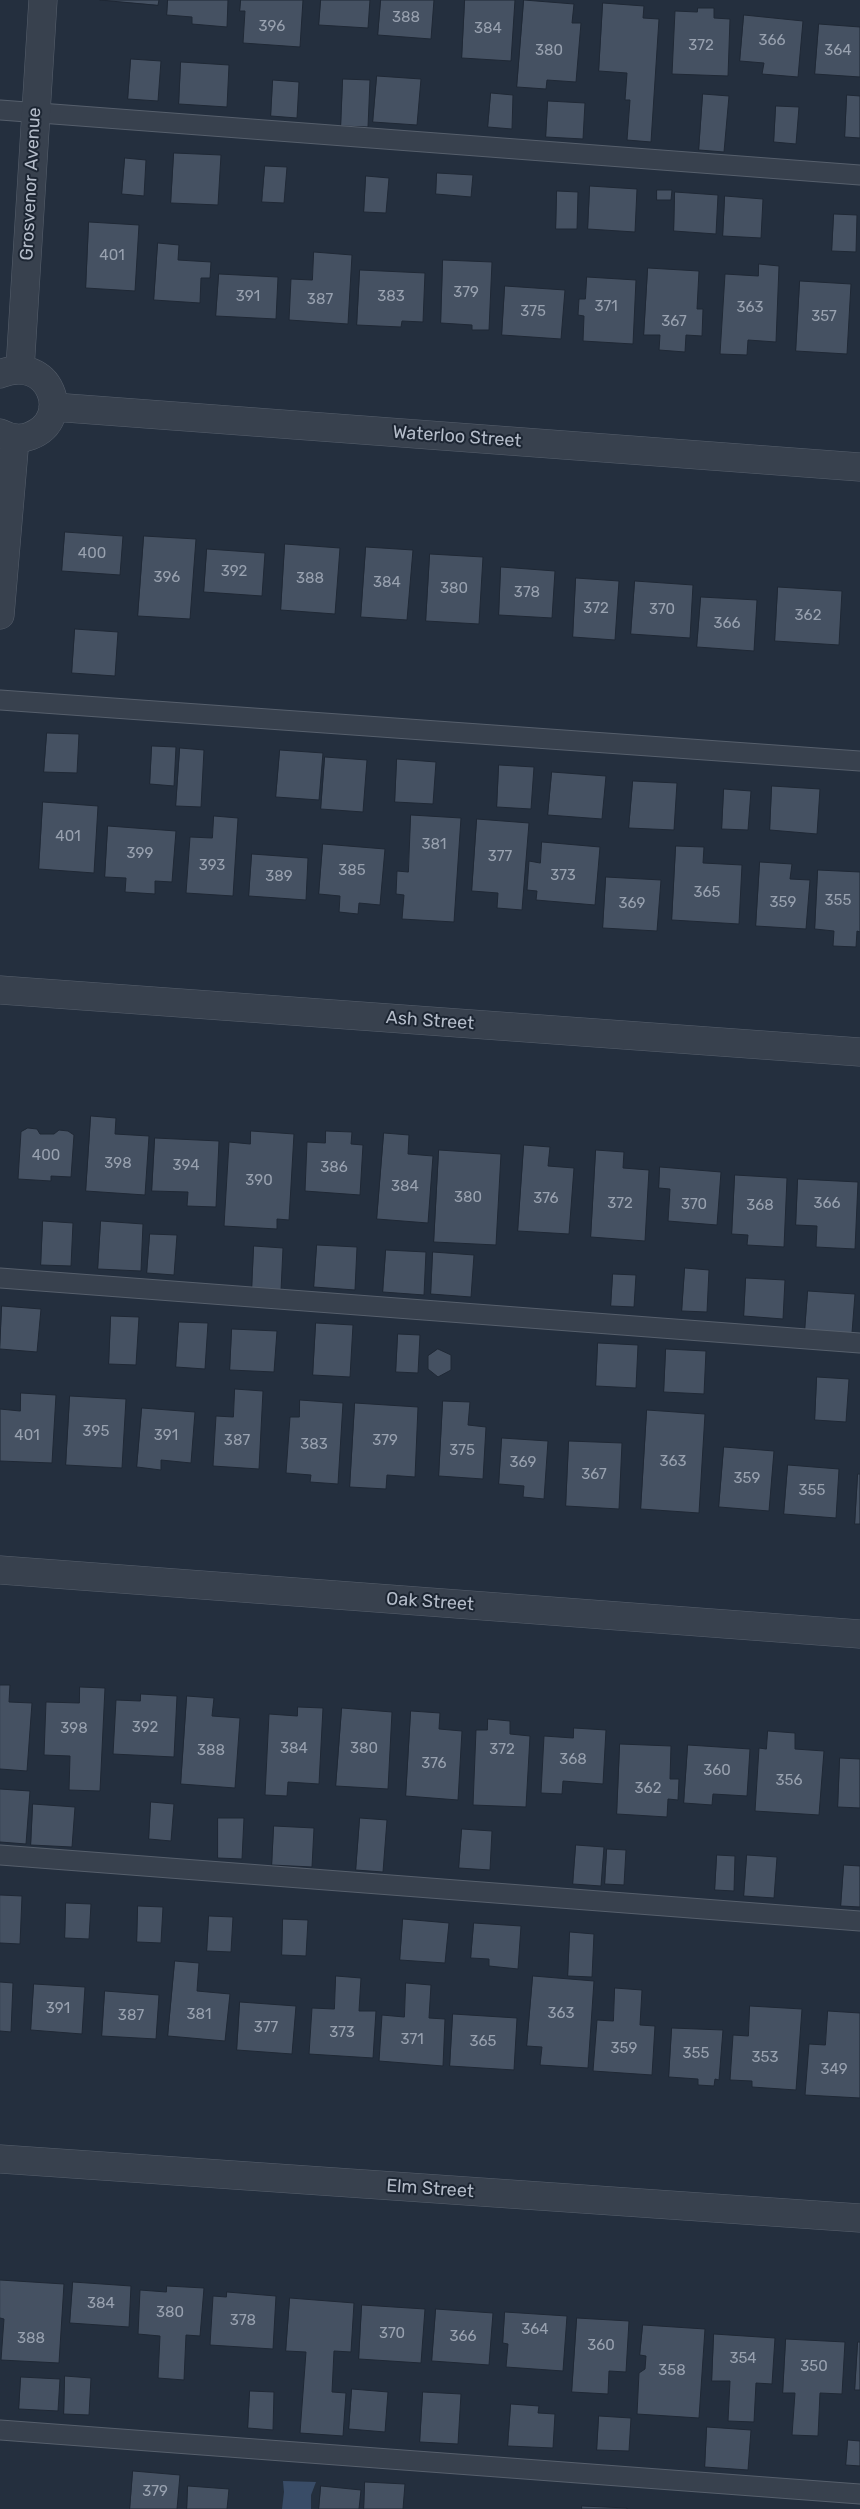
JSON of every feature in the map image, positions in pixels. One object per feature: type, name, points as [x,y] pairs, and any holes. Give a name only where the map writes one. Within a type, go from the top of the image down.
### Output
[{"type":"street","name":"Grosvenor Avenue","points":[[10,371],[35,113],[43,0]]},
{"type":"street","points":[[0,615],[7,436],[26,438],[45,427],[53,407],[48,385],[36,374],[10,371]]},
{"type":"street","name":"Waterloo Street","points":[[53,407],[860,467]]},
{"type":"street","name":"Ash Street","points":[[0,990],[860,1052]]},
{"type":"street","name":"Oak Street","points":[[0,1570],[860,1634]]},
{"type":"street","name":"Elm Street","points":[[0,2159],[860,2218]]},
{"type":"lane","points":[[0,110],[860,175]]},
{"type":"lane","points":[[0,700],[860,760]]},
{"type":"lane","points":[[0,1278],[860,1343]]},
{"type":"lane","points":[[0,1855],[860,1921]]},
{"type":"lane","points":[[0,2430],[860,2494]]},
{"type":"water","points":[[283,2481],[316,2482],[311,2495],[311,2509],[282,2509]]},
{"type":"building","points":[[100,0],[159,0],[158,5]]},
{"type":"building","points":[[168,0],[228,0],[227,27],[192,24],[192,17],[167,15]]},
{"type":"building","points":[[241,0],[303,0],[300,47],[243,43],[245,11],[240,11]]},
{"type":"building","points":[[321,0],[370,0],[368,28],[319,25]]},
{"type":"building","points":[[381,0],[434,0],[431,39],[378,35]]},
{"type":"building","points":[[465,0],[515,0],[511,61],[462,58]]},
{"type":"building","points":[[524,0],[574,4],[572,23],[581,23],[576,82],[547,80],[546,89],[517,87]]},
{"type":"building","points":[[603,3],[644,6],[643,18],[659,19],[651,142],[627,140],[630,100],[625,100],[627,73],[599,71]]},
{"type":"building","points":[[698,8],[714,8],[714,18],[730,19],[728,76],[672,74],[675,11],[697,12]]},
{"type":"building","points":[[744,15],[803,21],[798,77],[762,74],[764,63],[740,61]]},
{"type":"building","points":[[819,24],[860,27],[860,77],[815,74]]},
{"type":"building","points":[[131,59],[161,61],[158,101],[128,99]]},
{"type":"building","points":[[181,62],[229,65],[227,107],[179,104]]},
{"type":"building","points":[[377,76],[421,79],[417,125],[373,122]]},
{"type":"building","points":[[343,79],[370,80],[368,127],[341,126]]},
{"type":"building","points":[[273,80],[299,82],[297,118],[271,116]]},
{"type":"building","points":[[491,93],[513,95],[512,129],[488,127]]},
{"type":"building","points":[[703,94],[729,96],[724,152],[699,150]]},
{"type":"building","points":[[847,95],[860,96],[860,138],[845,137]]},
{"type":"building","points":[[548,101],[585,103],[583,139],[546,137]]},
{"type":"building","points":[[776,106],[799,107],[796,144],[774,142]]},
{"type":"building","points":[[174,153],[221,155],[218,205],[171,203]]},
{"type":"building","points":[[125,158],[146,160],[144,196],[122,194]]},
{"type":"building","points":[[265,166],[287,167],[284,203],[262,202]]},
{"type":"building","points":[[437,173],[473,175],[471,197],[436,194]]},
{"type":"building","points":[[366,176],[389,178],[386,213],[364,212]]},
{"type":"building","points":[[590,186],[637,189],[635,232],[588,229]]},
{"type":"building","points":[[657,190],[672,190],[671,200],[657,200]]},
{"type":"building","points":[[557,191],[578,192],[577,229],[556,229]]},
{"type":"building","points":[[675,192],[718,195],[716,234],[674,231]]},
{"type":"building","points":[[725,196],[763,199],[761,238],[723,236]]},
{"type":"building","points":[[834,214],[857,215],[856,252],[832,251]]},
{"type":"building","points":[[89,222],[139,225],[135,291],[86,288]]},
{"type":"building","points":[[158,243],[179,245],[178,260],[211,262],[210,278],[201,278],[200,303],[154,300]]},
{"type":"building","points":[[314,252],[352,255],[348,324],[289,320],[291,279],[312,280]]},
{"type":"building","points":[[443,260],[492,262],[489,330],[472,330],[472,325],[441,323]]},
{"type":"building","points":[[759,264],[779,266],[776,342],[748,340],[747,355],[720,354],[725,274],[758,276]]},
{"type":"building","points":[[648,268],[699,271],[697,309],[703,309],[702,336],[686,335],[685,352],[659,350],[660,335],[644,335]]},
{"type":"building","points":[[360,270],[425,273],[423,322],[402,321],[401,327],[357,325]]},
{"type":"building","points":[[219,274],[278,277],[276,319],[216,316]]},
{"type":"building","points":[[587,277],[636,280],[633,344],[583,341],[584,316],[578,315],[579,299],[585,299]]},
{"type":"building","points":[[800,281],[851,284],[847,354],[796,351]]},
{"type":"building","points":[[505,286],[565,290],[561,339],[502,335]]},
{"type":"building","points":[[65,532],[123,536],[120,575],[62,571]]},
{"type":"building","points":[[144,536],[196,539],[190,619],[138,616]]},
{"type":"building","points":[[285,544],[340,548],[335,614],[281,610]]},
{"type":"building","points":[[366,547],[413,550],[407,620],[361,617]]},
{"type":"building","points":[[207,549],[265,553],[262,596],[204,592]]},
{"type":"building","points":[[430,554],[483,557],[479,624],[426,621]]},
{"type":"building","points":[[501,567],[555,571],[552,618],[499,615]]},
{"type":"building","points":[[576,578],[619,581],[615,640],[573,637]]},
{"type":"building","points":[[635,581],[693,585],[690,638],[631,634]]},
{"type":"building","points":[[778,587],[842,591],[839,645],[775,641]]},
{"type":"building","points":[[701,597],[757,600],[754,651],[697,647]]},
{"type":"building","points":[[75,629],[118,632],[115,676],[72,673]]},
{"type":"building","points":[[47,733],[79,734],[77,773],[44,772]]},
{"type":"building","points":[[152,746],[176,747],[174,786],[150,784]]},
{"type":"building","points":[[180,748],[204,750],[201,807],[176,806]]},
{"type":"building","points":[[280,750],[323,753],[319,800],[276,797]]},
{"type":"building","points":[[325,757],[367,760],[363,812],[321,809]]},
{"type":"building","points":[[397,759],[436,762],[433,804],[395,802]]},
{"type":"building","points":[[499,765],[534,767],[531,809],[497,807]]},
{"type":"building","points":[[552,772],[606,776],[602,819],[548,815]]},
{"type":"building","points":[[633,781],[677,783],[674,830],[629,828]]},
{"type":"building","points":[[772,786],[820,789],[817,834],[770,830]]},
{"type":"building","points":[[724,789],[751,791],[748,830],[722,829]]},
{"type":"building","points":[[43,802],[98,806],[94,873],[39,869]]},
{"type":"building","points":[[411,815],[461,818],[454,922],[402,919],[404,895],[396,894],[397,871],[408,872]]},
{"type":"building","points":[[214,816],[238,818],[233,896],[186,893],[190,837],[212,838]]},
{"type":"building","points":[[477,819],[529,823],[522,910],[497,908],[498,893],[472,891]]},
{"type":"building","points":[[108,826],[176,831],[172,882],[155,881],[155,894],[125,892],[126,878],[105,877]]},
{"type":"building","points":[[542,842],[600,847],[595,905],[536,900],[537,891],[527,890],[529,861],[540,863]]},
{"type":"building","points":[[323,844],[385,849],[380,905],[359,903],[358,914],[339,912],[340,896],[319,894]]},
{"type":"building","points":[[676,846],[704,847],[703,863],[742,865],[739,924],[672,920]]},
{"type":"building","points":[[252,854],[308,858],[306,900],[249,896]]},
{"type":"building","points":[[760,862],[792,864],[790,879],[810,880],[806,929],[756,926]]},
{"type":"building","points":[[818,870],[860,872],[860,932],[857,931],[856,947],[833,946],[834,931],[815,929]]},
{"type":"building","points":[[606,877],[661,880],[657,931],[603,928]]},
{"type":"building","points":[[91,1116],[116,1118],[115,1134],[149,1136],[145,1195],[86,1191]]},
{"type":"building","points":[[28,1128],[37,1129],[40,1134],[54,1134],[59,1130],[68,1131],[74,1135],[71,1177],[51,1176],[51,1181],[18,1179],[21,1132]]},
{"type":"building","points":[[251,1131],[294,1134],[289,1220],[277,1219],[277,1229],[224,1226],[229,1142],[250,1144]]},
{"type":"building","points":[[326,1131],[352,1132],[351,1144],[363,1145],[360,1195],[305,1191],[307,1142],[325,1143]]},
{"type":"building","points":[[384,1133],[409,1135],[408,1154],[433,1156],[428,1223],[377,1219]]},
{"type":"building","points":[[155,1138],[219,1141],[216,1207],[187,1206],[188,1192],[152,1191]]},
{"type":"building","points":[[524,1145],[550,1147],[548,1166],[574,1168],[569,1234],[518,1231]]},
{"type":"building","points":[[439,1150],[501,1154],[496,1245],[434,1242]]},
{"type":"building","points":[[596,1150],[624,1152],[623,1168],[649,1170],[645,1241],[591,1237]]},
{"type":"building","points":[[660,1167],[721,1172],[717,1225],[668,1221],[670,1189],[659,1188]]},
{"type":"building","points":[[735,1175],[787,1178],[784,1247],[747,1245],[748,1235],[732,1234]]},
{"type":"building","points":[[798,1179],[858,1182],[855,1249],[816,1247],[817,1226],[796,1225]]},
{"type":"building","points":[[43,1221],[73,1223],[71,1266],[41,1265]]},
{"type":"building","points":[[101,1221],[143,1224],[141,1271],[98,1269]]},
{"type":"building","points":[[150,1234],[177,1235],[174,1275],[147,1273]]},
{"type":"building","points":[[317,1245],[357,1247],[355,1290],[314,1287]]},
{"type":"building","points":[[254,1246],[283,1248],[281,1291],[252,1289]]},
{"type":"building","points":[[386,1250],[426,1252],[424,1295],[383,1292]]},
{"type":"building","points":[[433,1252],[474,1255],[471,1297],[431,1294]]},
{"type":"building","points":[[685,1268],[709,1270],[707,1312],[682,1311]]},
{"type":"building","points":[[613,1274],[636,1275],[634,1307],[611,1306]]},
{"type":"building","points":[[746,1278],[785,1280],[783,1319],[744,1316]]},
{"type":"building","points":[[808,1291],[855,1294],[852,1333],[805,1330]]},
{"type":"building","points":[[2,1306],[41,1309],[37,1352],[0,1349]]},
{"type":"building","points":[[111,1316],[139,1317],[136,1365],[109,1364]]},
{"type":"building","points":[[179,1322],[208,1323],[205,1369],[176,1367]]},
{"type":"building","points":[[316,1323],[353,1325],[350,1377],[313,1375]]},
{"type":"building","points":[[232,1329],[277,1331],[274,1372],[230,1370]]},
{"type":"building","points":[[398,1334],[420,1335],[418,1373],[396,1372]]},
{"type":"building","points":[[598,1343],[638,1345],[636,1388],[596,1386]]},
{"type":"building","points":[[438,1349],[451,1355],[451,1370],[438,1377],[428,1369],[428,1356]]},
{"type":"building","points":[[666,1349],[706,1351],[704,1394],[664,1392]]},
{"type":"building","points":[[817,1377],[849,1379],[846,1422],[815,1420]]},
{"type":"building","points":[[235,1389],[263,1391],[259,1469],[213,1466],[216,1416],[233,1417]]},
{"type":"building","points":[[21,1393],[56,1395],[52,1463],[0,1461],[0,1409],[20,1411]]},
{"type":"building","points":[[70,1396],[126,1399],[122,1468],[66,1465]]},
{"type":"building","points":[[300,1400],[343,1403],[338,1484],[310,1482],[311,1475],[286,1473],[290,1417],[299,1417]]},
{"type":"building","points":[[443,1401],[470,1402],[468,1425],[486,1427],[483,1479],[439,1476]]},
{"type":"building","points":[[355,1403],[418,1407],[415,1477],[387,1475],[386,1489],[350,1487]]},
{"type":"building","points":[[142,1408],[195,1412],[191,1463],[161,1460],[161,1470],[137,1467]]},
{"type":"building","points":[[647,1410],[705,1414],[699,1513],[641,1509]]},
{"type":"building","points":[[502,1438],[548,1441],[544,1499],[523,1497],[524,1486],[499,1484]]},
{"type":"building","points":[[569,1441],[622,1443],[619,1509],[566,1506]]},
{"type":"building","points":[[724,1447],[774,1451],[769,1511],[719,1507]]},
{"type":"building","points":[[788,1465],[839,1469],[836,1518],[784,1514]]},
{"type":"building","points":[[858,1474],[860,1474],[860,1524],[855,1524]]},
{"type":"building","points":[[0,1685],[10,1685],[9,1702],[32,1703],[27,1771],[0,1769]]},
{"type":"building","points":[[80,1687],[105,1688],[100,1791],[69,1790],[70,1756],[44,1755],[46,1702],[79,1703]]},
{"type":"building","points":[[141,1694],[177,1696],[174,1757],[113,1754],[116,1700],[140,1701]]},
{"type":"building","points":[[187,1696],[214,1698],[212,1716],[240,1718],[235,1788],[181,1784]]},
{"type":"building","points":[[298,1707],[323,1708],[319,1784],[288,1782],[287,1796],[265,1795],[269,1714],[297,1716]]},
{"type":"building","points":[[342,1708],[392,1712],[388,1789],[336,1786]]},
{"type":"building","points":[[411,1711],[440,1713],[439,1729],[462,1731],[458,1800],[406,1796]]},
{"type":"building","points":[[488,1719],[510,1721],[510,1734],[530,1736],[526,1807],[473,1805],[476,1730],[487,1730]]},
{"type":"building","points":[[574,1728],[606,1730],[603,1784],[563,1781],[562,1794],[541,1793],[544,1736],[573,1738]]},
{"type":"building","points":[[768,1731],[795,1733],[795,1749],[824,1751],[819,1815],[755,1811],[759,1748],[766,1749]]},
{"type":"building","points":[[620,1744],[671,1746],[670,1779],[679,1779],[678,1800],[668,1799],[667,1817],[617,1814]]},
{"type":"building","points":[[688,1745],[750,1749],[747,1796],[713,1794],[712,1805],[684,1803]]},
{"type":"building","points":[[840,1758],[860,1759],[860,1808],[838,1807]]},
{"type":"building","points":[[0,1789],[30,1791],[26,1844],[0,1842]]},
{"type":"building","points":[[151,1802],[174,1804],[171,1841],[149,1839]]},
{"type":"building","points":[[33,1804],[75,1807],[72,1847],[31,1845]]},
{"type":"building","points":[[218,1818],[244,1818],[242,1859],[218,1858]]},
{"type":"building","points":[[360,1818],[387,1820],[383,1872],[356,1870]]},
{"type":"building","points":[[274,1826],[314,1828],[312,1867],[272,1865]]},
{"type":"building","points":[[462,1829],[492,1831],[490,1870],[459,1868]]},
{"type":"building","points":[[576,1845],[604,1847],[601,1886],[573,1884]]},
{"type":"building","points":[[607,1849],[626,1850],[624,1885],[605,1884]]},
{"type":"building","points":[[717,1855],[735,1856],[734,1891],[715,1890]]},
{"type":"building","points":[[747,1855],[777,1857],[774,1898],[744,1896]]},
{"type":"building","points":[[844,1865],[860,1866],[860,1907],[841,1906]]},
{"type":"building","points":[[0,1895],[22,1896],[20,1944],[0,1943]]},
{"type":"building","points":[[66,1903],[91,1904],[89,1939],[65,1938]]},
{"type":"building","points":[[138,1906],[163,1907],[161,1943],[137,1942]]},
{"type":"building","points":[[209,1916],[233,1917],[231,1952],[207,1951]]},
{"type":"building","points":[[283,1919],[308,1920],[306,1956],[282,1955]]},
{"type":"building","points":[[403,1919],[449,1923],[445,1963],[400,1960]]},
{"type":"building","points":[[474,1923],[521,1926],[518,1969],[489,1966],[489,1959],[471,1958]]},
{"type":"building","points":[[570,1932],[594,1934],[592,1977],[568,1976]]},
{"type":"building","points":[[175,1961],[199,1963],[197,1991],[230,1994],[225,2041],[168,2036]]},
{"type":"building","points":[[336,1976],[361,1978],[359,2011],[376,2011],[373,2058],[309,2054],[312,2008],[334,2009]]},
{"type":"building","points":[[533,1976],[594,1981],[588,2068],[540,2065],[542,2047],[527,2046]]},
{"type":"building","points":[[0,1982],[13,1983],[11,2032],[0,2031]]},
{"type":"building","points":[[406,1983],[431,1985],[429,2018],[445,2019],[443,2066],[379,2061],[382,2015],[404,2017]]},
{"type":"building","points":[[34,1984],[85,1987],[82,2034],[31,2030]]},
{"type":"building","points":[[615,1988],[642,1990],[640,2025],[655,2026],[652,2075],[593,2071],[597,2020],[613,2021]]},
{"type":"building","points":[[105,1991],[159,1995],[156,2039],[102,2036]]},
{"type":"building","points":[[240,2002],[296,2006],[292,2054],[237,2050]]},
{"type":"building","points":[[750,2006],[802,2009],[796,2090],[752,2087],[752,2081],[730,2080],[733,2035],[748,2036]]},
{"type":"building","points":[[828,2011],[860,2013],[860,2098],[805,2095],[809,2044],[825,2045]]},
{"type":"building","points":[[453,2014],[517,2018],[514,2070],[450,2066]]},
{"type":"building","points":[[672,2028],[723,2030],[719,2080],[715,2079],[714,2086],[698,2085],[698,2079],[669,2077]]},
{"type":"building","points":[[0,2280],[64,2284],[59,2363],[1,2360],[4,2319],[0,2318]]},
{"type":"building","points":[[73,2282],[131,2286],[129,2327],[70,2323]]},
{"type":"building","points":[[167,2286],[204,2288],[200,2336],[186,2335],[184,2380],[158,2378],[160,2336],[138,2334],[140,2290],[166,2292]]},
{"type":"building","points":[[227,2292],[276,2296],[273,2349],[210,2345],[213,2296],[226,2297]]},
{"type":"building","points":[[290,2298],[354,2303],[351,2352],[334,2351],[332,2392],[346,2393],[343,2436],[300,2433],[306,2352],[286,2351]]},
{"type":"building","points":[[362,2305],[425,2309],[421,2363],[359,2359]]},
{"type":"building","points":[[436,2309],[493,2313],[489,2365],[432,2361]]},
{"type":"building","points":[[505,2312],[567,2316],[563,2371],[506,2367],[508,2344],[503,2343]]},
{"type":"building","points":[[577,2318],[629,2321],[626,2372],[609,2371],[608,2394],[572,2392]]},
{"type":"building","points":[[643,2325],[705,2329],[699,2418],[637,2414],[639,2373],[645,2369],[646,2356],[640,2355]]},
{"type":"building","points":[[714,2334],[775,2338],[772,2384],[756,2383],[754,2422],[728,2421],[730,2381],[712,2381]]},
{"type":"building","points":[[786,2339],[845,2342],[842,2394],[820,2393],[818,2436],[792,2435],[795,2393],[783,2393]]},
{"type":"building","points":[[858,2342],[860,2342],[860,2390],[855,2390]]},
{"type":"building","points":[[65,2376],[91,2378],[89,2415],[64,2414]]},
{"type":"building","points":[[21,2377],[60,2379],[58,2411],[19,2409]]},
{"type":"building","points":[[352,2389],[388,2392],[385,2432],[349,2429]]},
{"type":"building","points":[[250,2391],[274,2392],[273,2430],[248,2428]]},
{"type":"building","points":[[423,2392],[461,2394],[458,2444],[420,2442]]},
{"type":"building","points":[[511,2404],[539,2406],[538,2413],[555,2414],[553,2448],[508,2446]]},
{"type":"building","points":[[599,2416],[631,2418],[629,2451],[597,2450]]},
{"type":"building","points":[[707,2427],[751,2430],[748,2470],[705,2467]]},
{"type":"building","points":[[848,2440],[860,2441],[860,2466],[846,2465]]},
{"type":"building","points":[[133,2471],[180,2475],[177,2509],[130,2509]]},
{"type":"building","points":[[365,2482],[405,2484],[403,2509],[364,2509]]},
{"type":"building","points":[[188,2486],[229,2489],[227,2509],[187,2509]]},
{"type":"building","points":[[321,2486],[361,2490],[359,2509],[319,2509]]},
{"type":"building","points":[[582,2506],[627,2508],[627,2509],[582,2509]]}]
